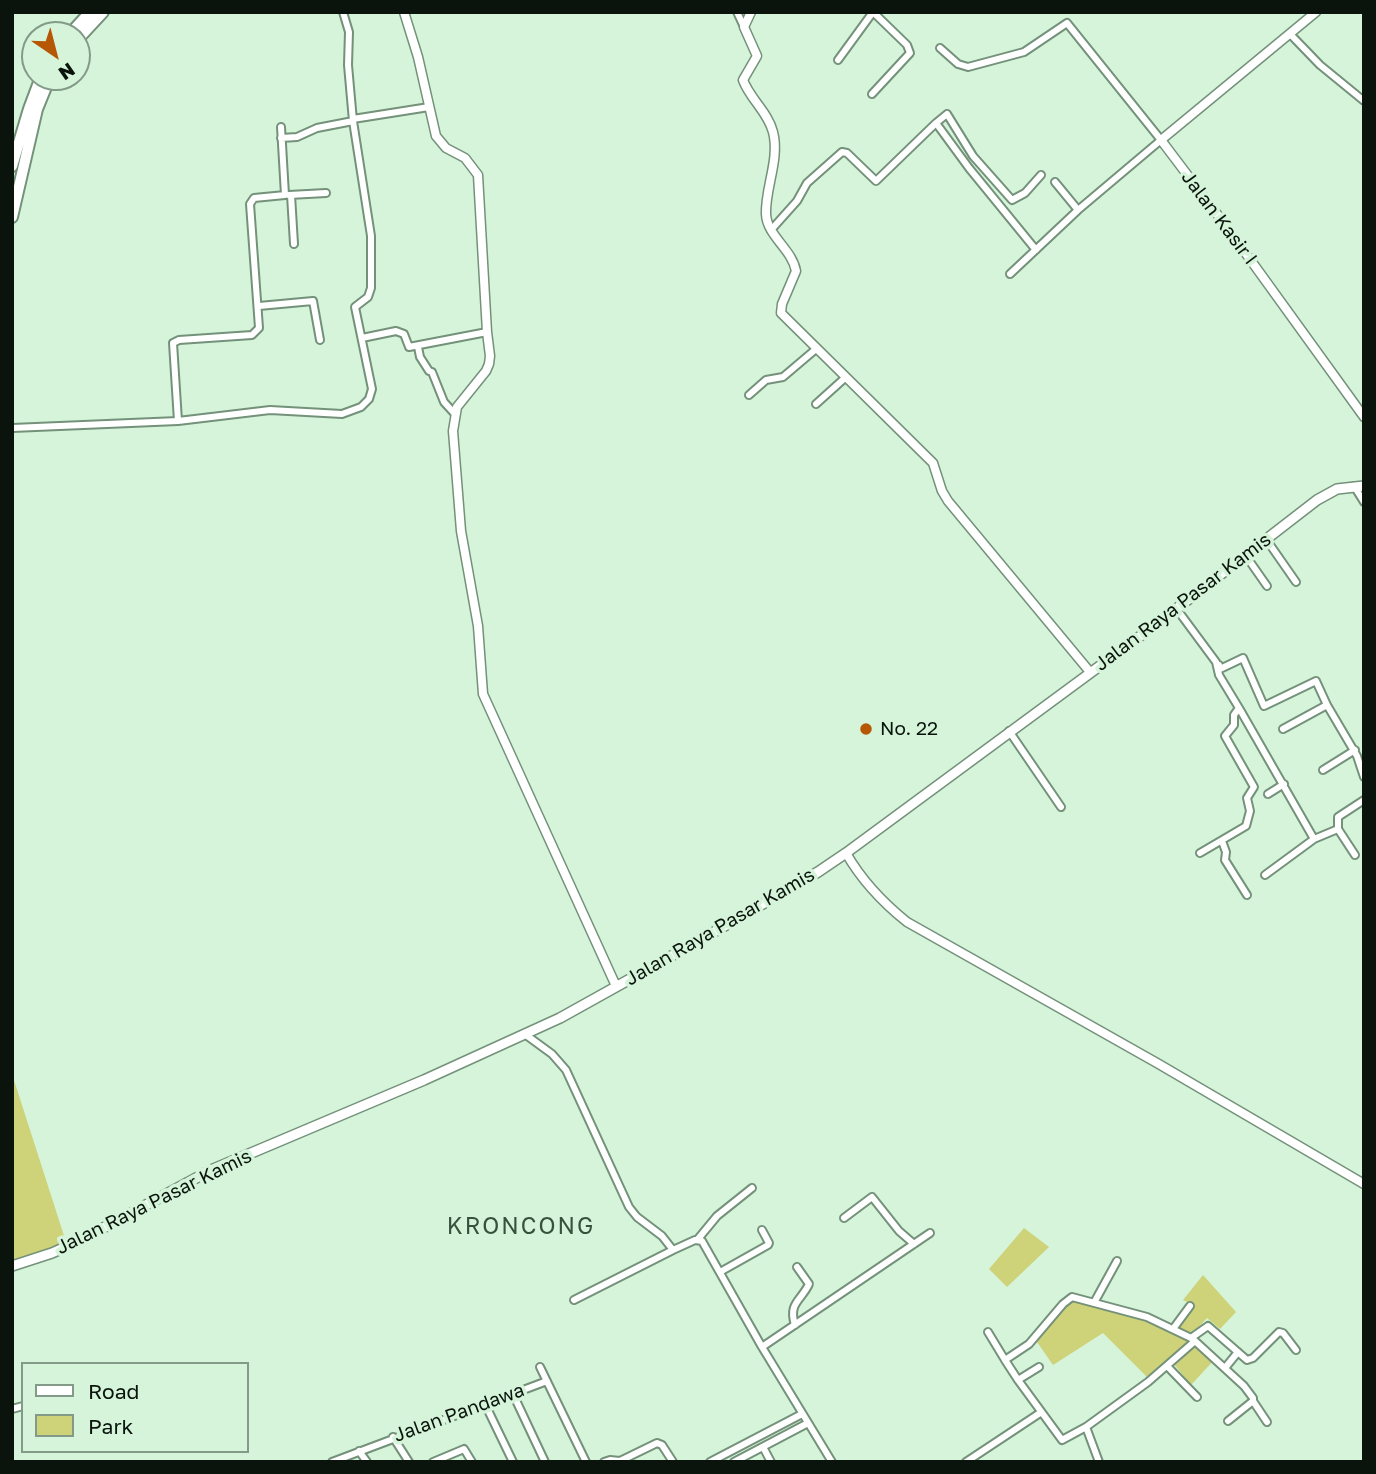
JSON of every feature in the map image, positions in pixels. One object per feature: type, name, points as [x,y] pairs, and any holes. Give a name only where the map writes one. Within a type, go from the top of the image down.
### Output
[{"type":"highway","points":[[91,25],[103,12]]},
{"type":"highway","points":[[13,214],[16,166],[36,91]]},
{"type":"highway","points":[[16,166],[44,91]]},
{"type":"main road","name":"Jalan Raya Pasar Kamis","points":[[12,1266],[79,1241],[211,1170],[526,1035],[663,962],[803,881],[846,853],[1090,673],[1323,496],[1337,489],[1359,486]]},
{"type":"street","points":[[12,428],[178,421],[270,410],[331,415],[354,411],[369,400],[372,389],[355,307],[368,298],[371,288],[371,236],[353,120],[347,51],[349,33],[343,12]]},
{"type":"street","points":[[404,12],[439,141],[465,158],[478,175],[487,331],[491,356],[486,371],[461,400],[455,414],[453,431],[458,504],[478,626],[483,694],[616,986]]},
{"type":"street","points":[[737,12],[757,56],[743,80],[768,120],[774,138],[766,214],[771,230],[791,257],[796,271],[781,313],[933,463],[948,501],[1090,673]]},
{"type":"street","points":[[744,27],[751,12]]},
{"type":"street","points":[[838,60],[873,12],[907,46],[910,53],[872,94]]},
{"type":"street","points":[[1010,274],[1077,210],[1316,12]]},
{"type":"street","name":"Jalan Kasir I","points":[[940,48],[958,64],[968,67],[1024,52],[1067,23],[1161,140],[1364,417]]},
{"type":"street","points":[[1291,34],[1320,65],[1364,101]]},
{"type":"street","points":[[281,138],[298,137],[317,128],[353,120],[429,107]]},
{"type":"street","points":[[771,230],[797,201],[807,183],[842,152],[846,152],[876,181],[947,114],[974,156],[1012,200],[1025,193],[1041,175]]},
{"type":"street","points":[[936,122],[969,168],[1036,250]]},
{"type":"street","points":[[281,127],[294,244]]},
{"type":"street","points":[[1055,182],[1077,210]]},
{"type":"street","points":[[178,421],[172,344],[179,340],[254,334],[260,325],[250,202],[254,198],[326,192]]},
{"type":"street","points":[[259,306],[313,301],[320,340]]},
{"type":"street","points":[[362,338],[396,331],[404,334],[409,347],[487,331]]},
{"type":"street","points":[[418,346],[420,357],[432,372],[444,402],[455,414]]},
{"type":"street","points":[[749,395],[766,380],[783,377],[816,349]]},
{"type":"street","points":[[816,404],[846,377]]},
{"type":"street","points":[[1359,486],[1364,502]]},
{"type":"street","points":[[1266,540],[1296,582]]},
{"type":"street","points":[[1246,556],[1267,586]]},
{"type":"street","points":[[1177,607],[1218,662],[1220,669],[1242,658],[1264,706],[1316,681],[1359,753],[1364,777]]},
{"type":"street","points":[[1177,607],[1216,662],[1221,679],[1314,839]]},
{"type":"street","points":[[1283,729],[1328,705]]},
{"type":"street","points":[[1200,853],[1247,825],[1250,807],[1247,798],[1254,787],[1225,736],[1234,725],[1234,715],[1240,708]]},
{"type":"street","points":[[1009,731],[1061,807]]},
{"type":"street","points":[[1323,770],[1359,753]]},
{"type":"street","points":[[1268,794],[1284,784]]},
{"type":"street","points":[[1355,855],[1338,829],[1338,817],[1364,800]]},
{"type":"street","points":[[1265,874],[1314,839],[1338,829]]},
{"type":"street","points":[[1222,841],[1226,852],[1225,860],[1247,895]]},
{"type":"street","points":[[846,853],[878,896],[907,922],[1364,1184]]},
{"type":"street","points":[[526,1035],[552,1054],[566,1070],[629,1207],[637,1217],[662,1236],[673,1250]]},
{"type":"street","points":[[574,1300],[698,1239],[717,1216],[752,1188]]},
{"type":"street","points":[[844,1218],[872,1197],[899,1231],[914,1244]]},
{"type":"street","points":[[720,1272],[769,1244],[762,1230]]},
{"type":"street","points":[[762,1347],[930,1233]]},
{"type":"street","points":[[698,1239],[704,1244],[762,1347],[832,1462]]},
{"type":"street","points":[[1095,1301],[1117,1261]]},
{"type":"street","points":[[795,1325],[792,1311],[808,1284],[797,1267]]},
{"type":"street","points":[[1005,1360],[1029,1344],[1068,1300],[1075,1297],[1095,1301],[1147,1317],[1193,1339],[1244,1386],[1267,1422]]},
{"type":"street","points":[[1173,1329],[1190,1306]]},
{"type":"street","points":[[988,1332],[1040,1413],[1062,1440],[1086,1427],[1167,1366],[1209,1326],[1245,1359],[1251,1360],[1279,1332],[1296,1350]]},
{"type":"street","points":[[1225,1368],[1238,1352]]},
{"type":"street","points":[[1167,1366],[1197,1397]]},
{"type":"street","points":[[540,1367],[586,1462]]},
{"type":"street","points":[[1018,1380],[1039,1367]]},
{"type":"street","name":"Jalan Pandawa","points":[[332,1462],[547,1381]]},
{"type":"street","points":[[513,1394],[545,1462]]},
{"type":"street","points":[[1228,1421],[1253,1401]]},
{"type":"street","points":[[485,1404],[513,1462]]},
{"type":"street","points":[[966,1462],[1040,1413]]},
{"type":"street","points":[[710,1462],[802,1414]]},
{"type":"street","points":[[734,1462],[808,1423]]},
{"type":"street","points":[[1086,1427],[1099,1462]]},
{"type":"street","points":[[393,1437],[409,1462]]},
{"type":"street","points":[[604,1462],[620,1461],[657,1443],[664,1447],[673,1462]]},
{"type":"street","points":[[763,1447],[771,1462]]},
{"type":"street","points":[[434,1462],[466,1450],[472,1462]]},
{"type":"street","points":[[359,1451],[367,1462]]},
{"type":"green space","points":[[12,1074],[66,1242],[12,1264]]},
{"type":"green space","points":[[1024,1228],[1049,1247],[1007,1287],[989,1269]]},
{"type":"green space","points":[[1203,1275],[1236,1312],[1220,1329],[1207,1318],[1191,1335],[1215,1359],[1191,1385],[1173,1363],[1151,1381],[1103,1333],[1053,1365],[1037,1342],[1070,1295],[1177,1325],[1193,1305],[1183,1300]]},
{"type":"place","name":"No. 22","points":[[866,729]]},
{"type":"district","name":"KRONCONG","points":[[521,1227]]}]
